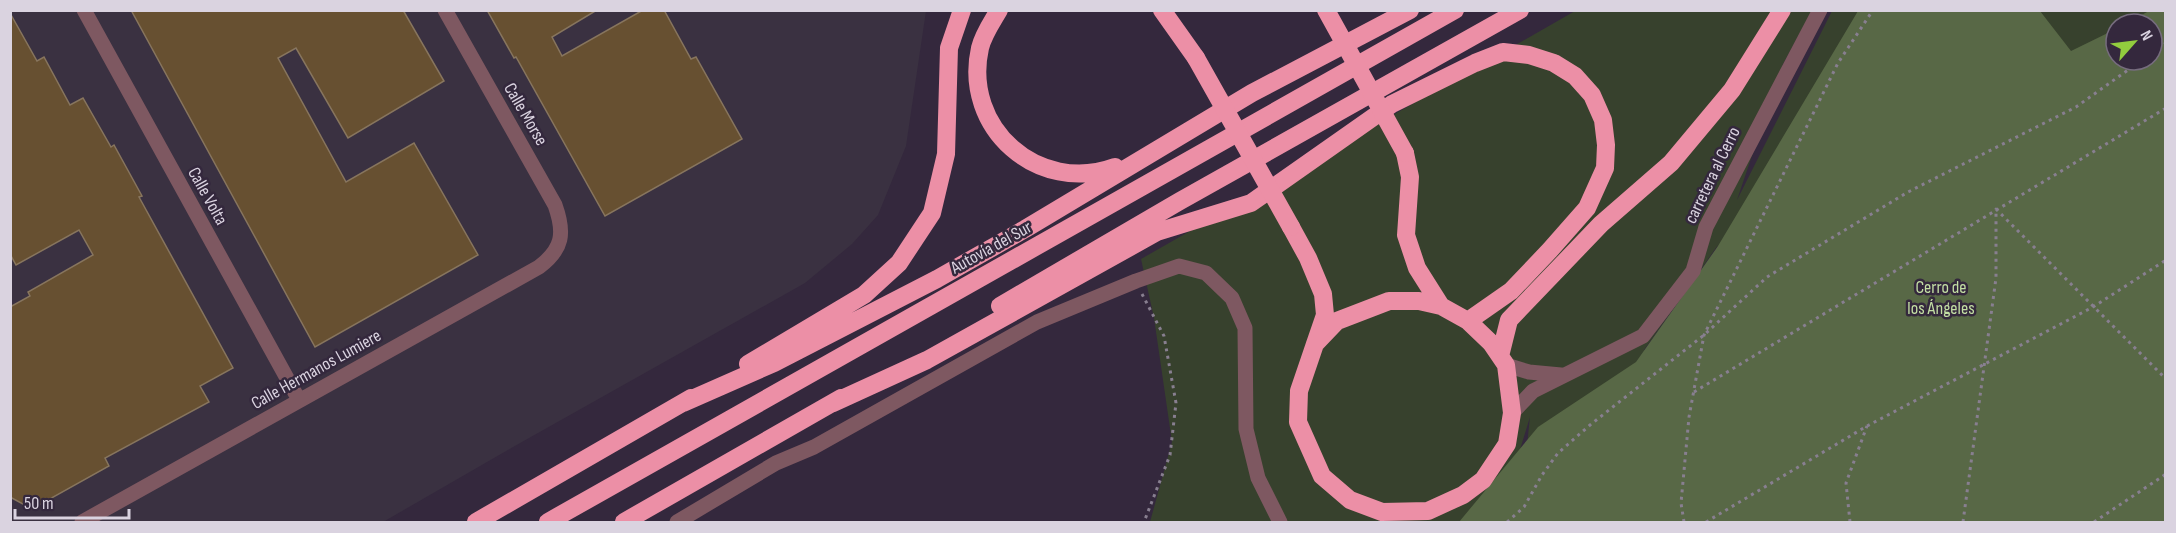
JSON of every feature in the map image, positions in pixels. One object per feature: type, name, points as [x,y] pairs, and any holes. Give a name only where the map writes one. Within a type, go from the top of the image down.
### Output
[{"type":"highway","points":[[476,522],[683,404],[864,295],[899,262],[932,213],[946,154],[949,48],[962,10]]},
{"type":"highway","points":[[999,10],[980,47],[978,76],[981,103],[999,136],[1028,161],[1052,171],[1077,175],[1100,173],[1142,157]]},
{"type":"highway","points":[[1162,10],[1196,58]]},
{"type":"highway","points":[[1168,10],[1308,258],[1323,294],[1325,315],[1299,390],[1298,422],[1322,476],[1350,500],[1384,517],[1425,517],[1463,495],[1483,480],[1507,444],[1512,413],[1503,361],[1509,320],[1601,224],[1671,163],[1732,90],[1782,10]]},
{"type":"highway","points":[[1326,10],[1405,153],[1410,177],[1406,235],[1417,268],[1441,306]]},
{"type":"highway","points":[[683,404],[774,363],[937,279],[1252,93],[1410,10]]},
{"type":"highway","name":"Autovía del Sur","points":[[548,522],[1455,10]]},
{"type":"highway","points":[[624,522],[1180,201],[1520,10]]},
{"type":"highway","points":[[832,403],[927,360],[1157,232],[1251,203],[1392,104],[1503,51],[1529,55],[1554,63],[1575,76],[1592,95],[1603,120],[1606,145],[1605,168],[1587,208],[1572,225],[1511,291],[1468,321]]},
{"type":"highway","points":[[1315,344],[1337,321],[1389,301],[1419,301],[1441,306],[1468,321],[1491,344],[1503,361]]},
{"type":"street","name":"Calle Volta","points":[[84,10],[299,400]]},
{"type":"street","name":"Calle Morse","points":[[445,10],[555,205],[561,222],[560,240]]},
{"type":"street","name":"carretera al Cerro","points":[[1512,413],[1533,391],[1643,336],[1693,271],[1706,227],[1820,10]]},
{"type":"street","name":"Calle Hermanos Lumiere","points":[[82,522],[538,267],[552,257],[560,240]]},
{"type":"street","points":[[677,522],[776,463],[814,447],[1037,322],[1136,281],[1179,266],[1206,273],[1232,298],[1245,328],[1246,429],[1258,478],[1280,522]]},
{"type":"street","points":[[1503,361],[1529,372],[1561,375]]},
{"type":"path","points":[[1684,522],[1681,503],[1689,417],[1704,335],[1838,63],[1873,10]]},
{"type":"path","points":[[1507,522],[1524,507],[1557,453],[1704,335],[1767,277],[1908,192],[2076,106],[2125,72]]},
{"type":"path","points":[[1694,392],[2166,108]]},
{"type":"path","points":[[1996,209],[2166,379]]},
{"type":"path","points":[[1963,522],[1996,278],[1996,209]]},
{"type":"path","points":[[1706,522],[1867,426],[2093,307],[2166,261]]},
{"type":"path","points":[[1136,281],[1164,336],[1176,403],[1170,455],[1144,522]]},
{"type":"path","points":[[1850,522],[1846,483],[1867,426]]},
{"type":"path","points":[[2094,522],[2166,474]]},
{"type":"shaded area","points":[[10,11],[926,11],[906,146],[878,215],[852,244],[805,283],[383,522],[11,522]]},
{"type":"green space","points":[[1575,11],[1812,11],[1783,64],[1737,200],[1832,11],[2165,11],[2165,522],[1150,522],[1172,442],[1154,318],[1141,259]],"holes":[[[1718,245],[1703,282],[1645,351],[1644,350]],[[1530,417],[1527,446],[1515,466]]]},
{"type":"green space","name":"Cerro de los Ángeles","points":[[1858,11],[2040,11],[2071,51],[2104,35],[2104,72],[2164,72],[2164,12],[2147,12],[2165,11],[2165,522],[1459,522],[1538,427],[1636,362],[1718,246]]},
{"type":"building","points":[[131,10],[403,10],[444,81],[348,138],[296,48],[278,58],[346,182],[414,143],[478,255],[315,347]]},
{"type":"building","points":[[487,10],[597,10],[552,37],[562,56],[643,10],[664,10],[691,59],[696,57],[742,139],[605,216],[516,57],[514,58]]},
{"type":"building","points":[[10,13],[37,61],[44,57],[70,105],[83,98],[111,147],[114,145],[142,196],[139,197],[233,368],[200,386],[209,402],[105,458],[109,466],[32,509],[10,497],[10,307],[30,296],[28,292],[93,255],[79,230],[16,265],[10,254]]}]
